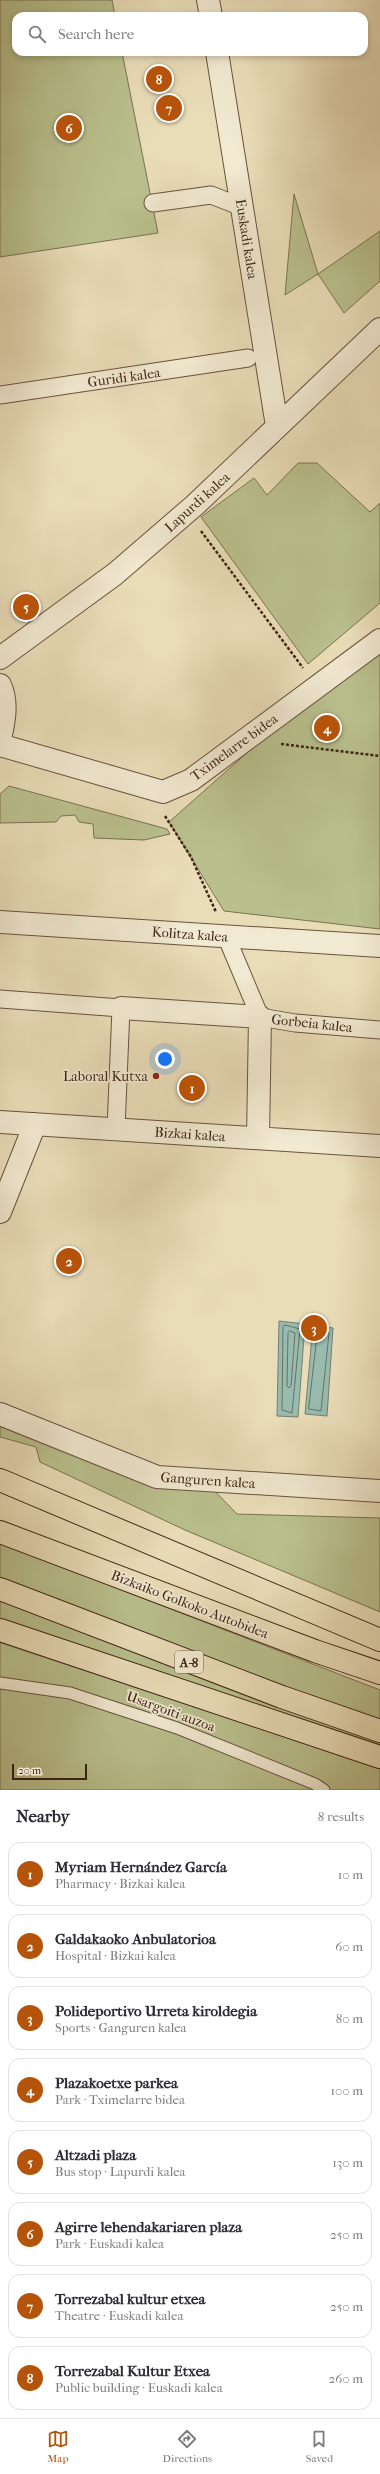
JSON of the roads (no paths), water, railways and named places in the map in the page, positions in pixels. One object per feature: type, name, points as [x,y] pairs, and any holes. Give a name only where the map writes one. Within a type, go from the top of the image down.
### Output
[{"type":"highway","points":[[0,1480],[380,1640]]},
{"type":"highway","name":"Bizkaiko Golkoko Autobidea","points":[[0,1532],[308,1648],[380,1673]]},
{"type":"highway","name":"A-8","points":[[0,1589],[282,1697],[380,1731]]},
{"type":"highway","points":[[0,1630],[380,1757]]},
{"type":"street","points":[[208,0],[210,12]]},
{"type":"street","name":"Euskadi kalea","points":[[218,56],[277,426]]},
{"type":"street","points":[[152,203],[211,195],[242,207]]},
{"type":"street","name":"Lapurdi kalea","points":[[0,658],[115,574],[195,505],[380,329]]},
{"type":"street","name":"Guridi kalea","points":[[0,395],[248,358]]},
{"type":"street","name":"Tximelarre bidea","points":[[0,746],[163,792],[191,780],[380,640]]},
{"type":"street","points":[[0,685],[5,719],[0,739]]},
{"type":"street","name":"Kolitza kalea","points":[[0,922],[380,946]]},
{"type":"street","name":"Gorbeia kalea","points":[[226,936],[260,1017],[295,1023],[380,1030]]},
{"type":"street","points":[[0,999],[260,1017],[258,1138]]},
{"type":"street","points":[[116,1129],[121,1008]]},
{"type":"street","name":"Bizkai kalea","points":[[0,1122],[380,1146]]},
{"type":"street","points":[[0,1212],[35,1124]]},
{"type":"street","name":"Ganguren kalea","points":[[0,1414],[157,1477],[380,1491]]},
{"type":"lane","name":"Usargoiti auzoa","points":[[0,1683],[70,1693],[170,1725],[315,1784],[324,1790]]},
{"type":"water","points":[[279,1321],[305,1324],[298,1417],[277,1416]]},
{"type":"water","points":[[313,1325],[333,1328],[327,1416],[305,1414]]},
{"type":"place","name":"Torrezabal Kultur Etxea","points":[[159,79]]},
{"type":"place","name":"Torrezabal kultur etxea","points":[[169,108]]},
{"type":"place","name":"Agirre lehendakariaren plaza","points":[[69,128]]},
{"type":"place","name":"Altzadi plaza","points":[[26,607]]},
{"type":"place","name":"Plazakoetxe parkea","points":[[327,728]]},
{"type":"place","name":"Laboral Kutxa","points":[[156,1076]]},
{"type":"place","name":"Myriam Hernández García","points":[[192,1088]]},
{"type":"place","name":"Galdakaoko Anbulatorioa","points":[[69,1261]]},
{"type":"place","name":"Polideportivo Urreta kiroldegia","points":[[314,1328]]}]
